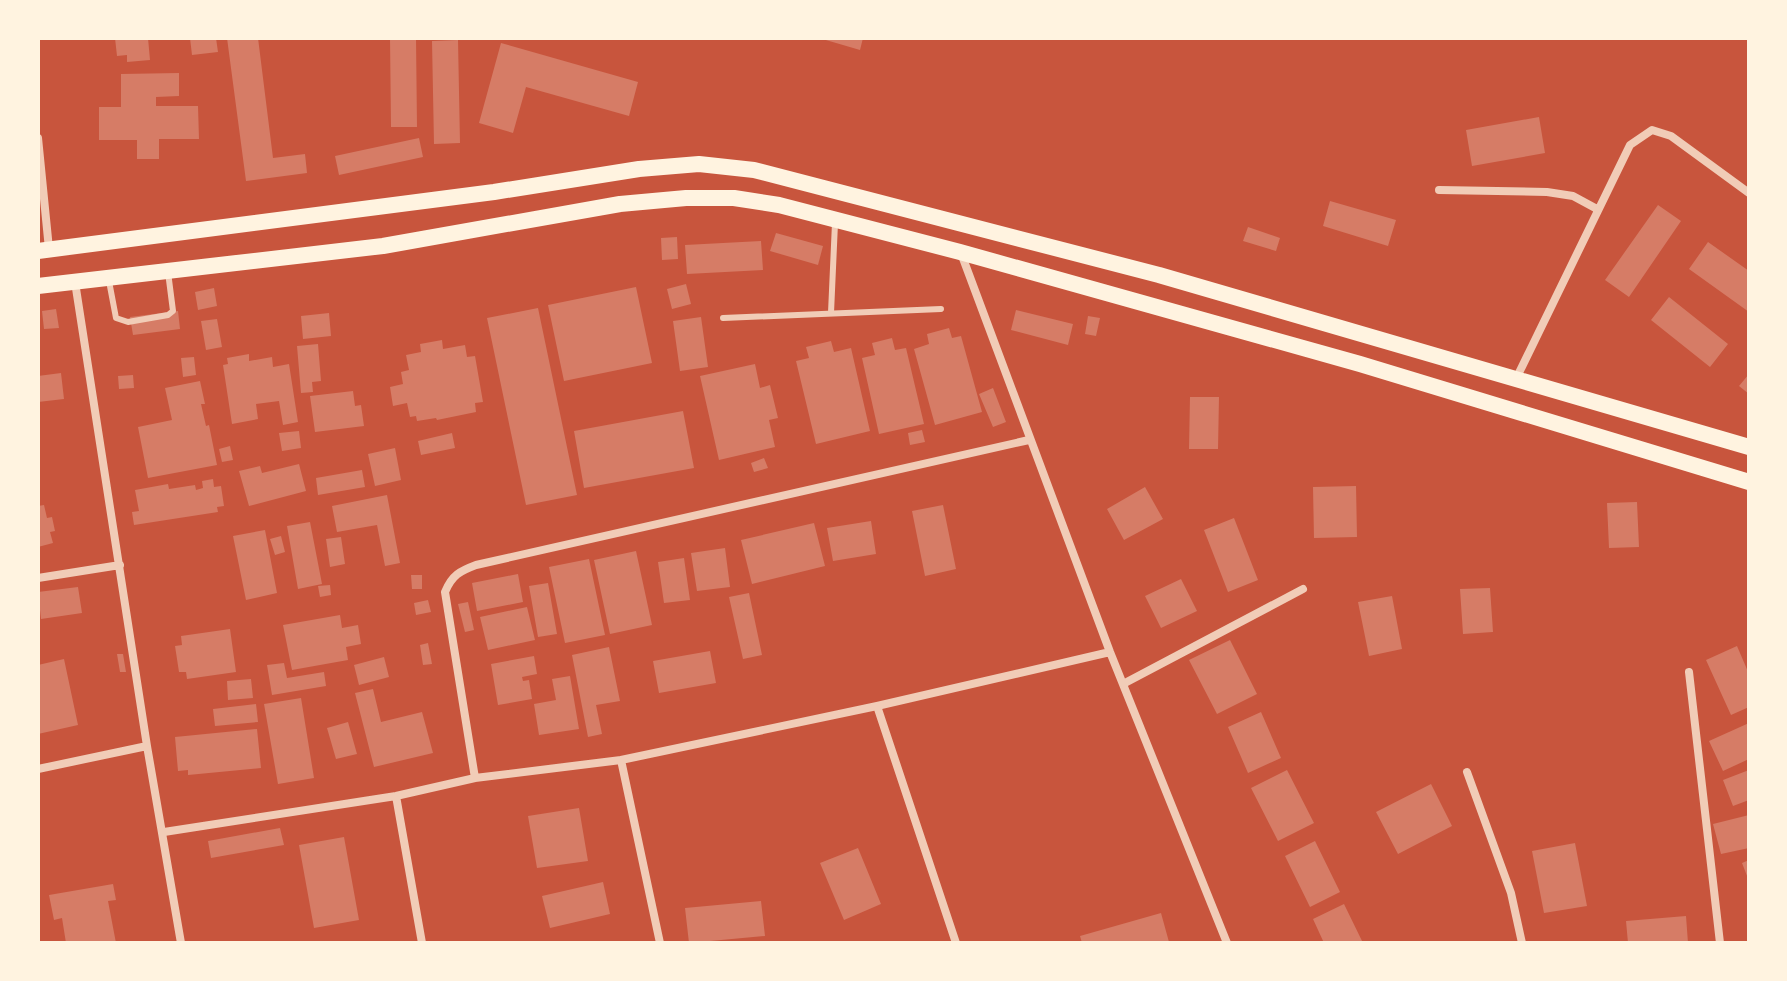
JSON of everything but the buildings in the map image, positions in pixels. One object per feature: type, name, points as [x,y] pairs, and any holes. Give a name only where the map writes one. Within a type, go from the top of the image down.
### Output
[{"type":"main road","points":[[44,250],[494,192],[639,169],[699,164],[754,170],[1159,275],[1749,447]]},
{"type":"main road","points":[[38,286],[383,246],[620,204],[686,198],[749,200],[960,252],[1360,364],[1749,482]]},
{"type":"main road","points":[[1360,364],[1369,336]]},
{"type":"street","points":[[1516,379],[1630,145],[1652,130],[1671,136],[1749,193]]},
{"type":"street","points":[[38,138],[44,250]]},
{"type":"street","points":[[1439,190],[1547,192],[1573,196],[1597,209]]},
{"type":"street","points":[[960,252],[1110,652],[1227,943]]},
{"type":"street","points":[[75,281],[147,746],[181,943]]},
{"type":"street","points":[[475,778],[445,592],[449,580],[457,573],[476,565],[1029,440]]},
{"type":"street","points":[[38,578],[120,565]]},
{"type":"street","points":[[1123,684],[1303,589]]},
{"type":"street","points":[[164,832],[396,796],[475,778],[621,760],[877,706],[1110,652]]},
{"type":"street","points":[[1689,672],[1720,943]]},
{"type":"street","points":[[877,706],[956,943]]},
{"type":"street","points":[[38,769],[147,746]]},
{"type":"street","points":[[621,760],[660,943]]},
{"type":"street","points":[[1467,772],[1511,893],[1522,943]]},
{"type":"street","points":[[396,796],[422,943]]},
{"type":"lane","points":[[831,313],[836,219]]},
{"type":"lane","points":[[108,277],[116,318],[128,322],[168,315],[173,311],[168,270]]},
{"type":"lane","points":[[723,318],[941,309]]}]
